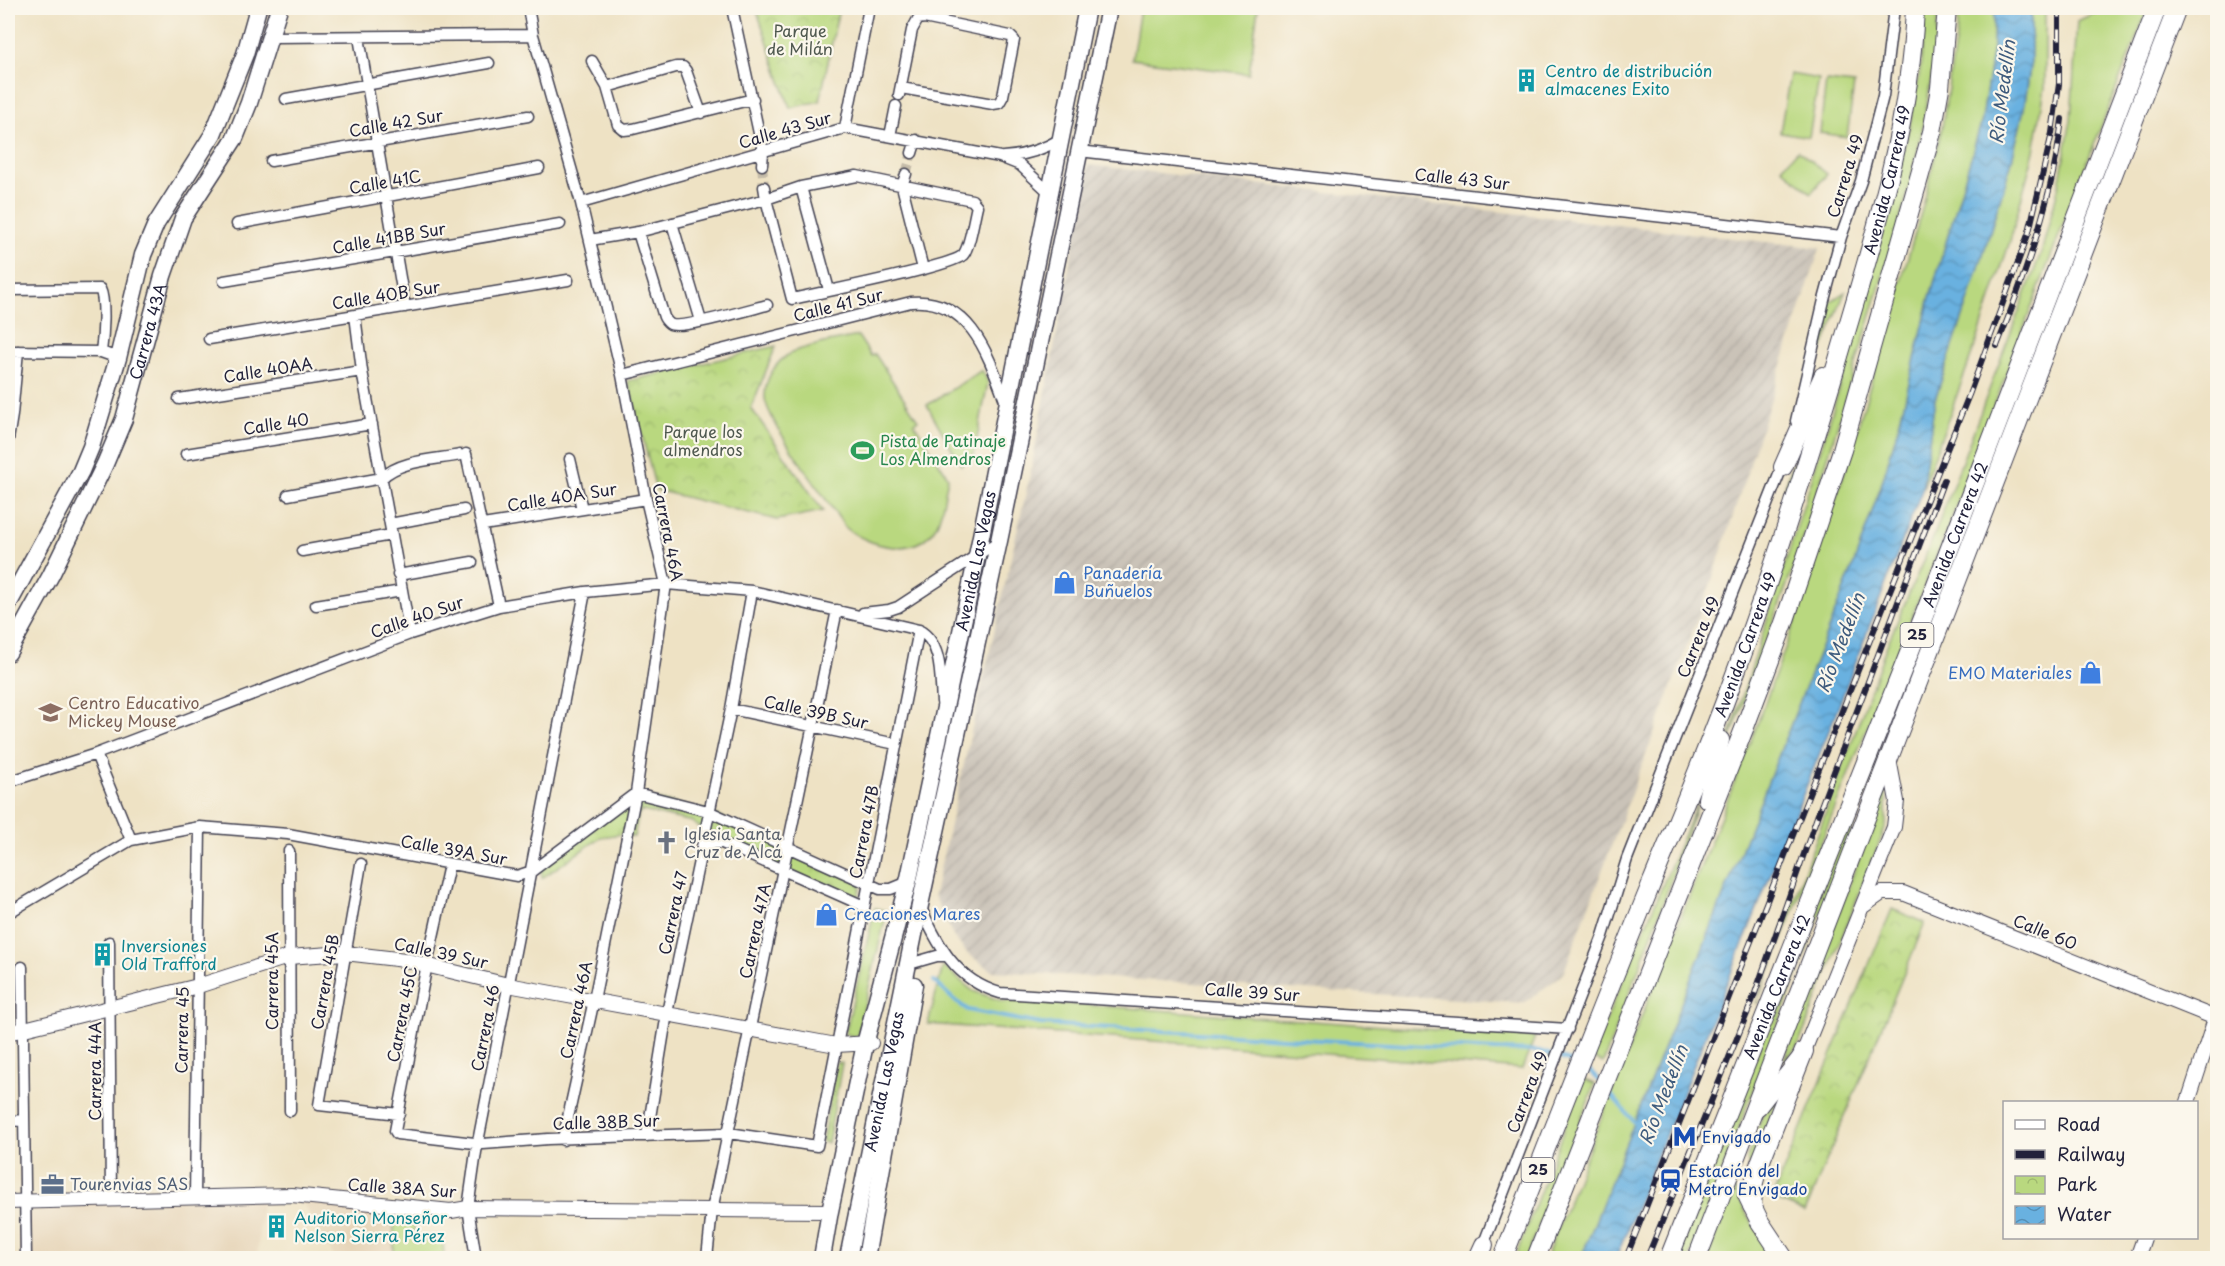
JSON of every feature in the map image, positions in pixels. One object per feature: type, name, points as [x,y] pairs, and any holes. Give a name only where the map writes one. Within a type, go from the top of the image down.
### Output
[{"type":"highway","name":"Avenida Carrera 49","points":[[1503,1258],[1732,683],[1809,456],[1873,239],[1903,121],[1915,8]]},
{"type":"highway","name":"Avenida Carrera 49","points":[[1536,1258],[1784,623],[1842,450],[1932,132],[1940,88],[1947,8]]},
{"type":"highway","name":"Avenida Carrera 42","points":[[1669,1258],[1925,613],[2157,8]]},
{"type":"highway","name":"Avenida Carrera 42","points":[[1697,1258],[1737,1159],[2177,8]]},
{"type":"highway","points":[[1783,468],[1853,309]]},
{"type":"highway","points":[[1985,457],[2022,412]]},
{"type":"highway","points":[[1696,848],[1732,683]]},
{"type":"highway","points":[[1752,1206],[1758,1168],[1804,1051]]},
{"type":"highway","points":[[1737,1159],[1744,1188],[1752,1206],[1784,1258]]},
{"type":"main road","name":"Carrera 43A","points":[[8,604],[81,471],[99,423],[118,358],[143,255],[156,224],[213,135],[245,54],[258,8]]},
{"type":"main road","name":"Carrera 43A","points":[[8,653],[51,575],[105,464],[124,419],[163,276],[183,218],[235,138],[249,103],[279,8]]},
{"type":"main road","name":"Avenida Las Vegas","points":[[822,1258],[830,1211],[868,1043],[908,882],[977,556],[1087,8]]},
{"type":"main road","name":"Avenida Las Vegas","points":[[848,1258],[913,959],[920,906],[999,541],[1109,8]]},
{"type":"main road","points":[[969,591],[976,593],[980,600],[976,621],[977,644]]},
{"type":"main road","points":[[894,937],[905,942],[913,959]]},
{"type":"main road","name":"Avenida Las Vegas","points":[[866,1258],[914,993],[913,959]]},
{"type":"main road","name":"Avenida Las Vegas","points":[[832,1258],[868,1043]]},
{"type":"street","name":"Carrera 46A","points":[[528,8],[533,35],[590,240],[622,375],[646,499],[666,584],[636,793],[563,1140]]},
{"type":"street","points":[[732,8],[753,99],[763,152],[762,165]]},
{"type":"street","points":[[845,128],[869,8]]},
{"type":"street","name":"Carrera 49","points":[[1478,1254],[1568,1029],[1609,920],[1631,849],[1783,468],[1841,237],[1861,181],[1883,96],[1894,8]]},
{"type":"street","points":[[924,18],[1010,36],[1014,40],[1003,96],[999,103],[900,91],[914,22],[918,19],[924,18]]},
{"type":"street","points":[[271,36],[533,35]]},
{"type":"street","points":[[359,37],[405,307]]},
{"type":"street","points":[[592,61],[608,87],[618,125],[624,129],[633,129],[753,99]]},
{"type":"street","points":[[286,99],[489,63]]},
{"type":"street","points":[[608,87],[682,67],[686,71],[701,113]]},
{"type":"street","points":[[890,136],[896,106]]},
{"type":"street","name":"Calle 42 Sur","points":[[271,161],[528,116]]},
{"type":"street","name":"Calle 43 Sur","points":[[581,203],[845,128],[1000,157]]},
{"type":"street","points":[[1000,157],[1033,153],[1061,139]]},
{"type":"street","points":[[912,153],[916,140]]},
{"type":"street","name":"Calle 43 Sur","points":[[1079,151],[1841,237]]},
{"type":"street","points":[[1000,157],[1020,165],[1050,193]]},
{"type":"street","name":"Calle 41C","points":[[237,224],[539,168]]},
{"type":"street","points":[[906,174],[902,186],[923,269]]},
{"type":"street","points":[[590,240],[639,232],[766,199],[801,187],[857,176],[972,200],[977,206],[964,253],[956,259],[923,269],[792,299],[766,199],[764,187]]},
{"type":"street","points":[[801,187],[829,290]]},
{"type":"street","points":[[672,223],[701,321]]},
{"type":"street","name":"Calle 41BB Sur","points":[[224,281],[560,224]]},
{"type":"street","points":[[639,232],[664,317],[669,324],[678,326],[767,305]]},
{"type":"street","name":"Calle 40B Sur","points":[[210,339],[568,280]]},
{"type":"street","points":[[8,290],[100,290],[102,292],[103,328],[101,352]]},
{"type":"street","name":"Calle 41 Sur","points":[[622,375],[911,302],[924,301],[949,309],[976,335],[993,367],[1007,406]]},
{"type":"street","points":[[355,315],[362,371],[410,633]]},
{"type":"street","points":[[8,440],[13,351],[101,352],[118,358]]},
{"type":"street","name":"Calle 40AA","points":[[179,399],[362,371]]},
{"type":"street","name":"Calle 40","points":[[186,454],[372,424]]},
{"type":"street","points":[[288,495],[382,478],[399,466],[463,455],[483,525],[499,606]]},
{"type":"street","points":[[570,459],[582,509]]},
{"type":"street","name":"Calle 40A Sur","points":[[483,525],[646,499]]},
{"type":"street","points":[[302,551],[464,510]]},
{"type":"street","name":"Calle 40 Sur","points":[[854,614],[898,607],[999,541]]},
{"type":"street","points":[[398,575],[472,562]]},
{"type":"street","name":"Calle 40 Sur","points":[[8,782],[96,754],[410,633],[499,606],[585,592],[666,584],[752,591],[919,630]]},
{"type":"street","points":[[316,605],[402,591]]},
{"type":"street","name":"Carrera 47","points":[[647,1136],[666,1013],[731,709],[752,591]]},
{"type":"street","name":"Carrera 46","points":[[476,1258],[468,1208],[478,1143],[585,592]]},
{"type":"street","name":"Carrera 47A","points":[[707,1258],[712,1210],[837,610]]},
{"type":"street","points":[[919,630],[927,634],[938,656],[943,716]]},
{"type":"street","name":"Carrera 47B","points":[[817,1146],[919,630]]},
{"type":"street","name":"Calle 39B Sur","points":[[731,709],[896,744]]},
{"type":"street","points":[[96,754],[131,840]]},
{"type":"street","name":"Avenida Carrera 42","points":[[1754,1114],[1804,1051],[1894,827],[1897,801],[1889,759]]},
{"type":"street","points":[[532,871],[636,793],[708,811],[868,884],[886,890],[908,882]]},
{"type":"street","name":"Calle 39A Sur","points":[[8,913],[131,840],[200,827],[288,834],[517,876],[532,871]]},
{"type":"street","name":"Carrera 45","points":[[195,1197],[200,827]]},
{"type":"street","points":[[702,849],[714,843],[722,843],[864,906]]},
{"type":"street","name":"Carrera 45A","points":[[289,851],[290,1111]]},
{"type":"street","name":"Carrera 45B","points":[[361,864],[319,1105],[399,1114]]},
{"type":"street","name":"Carrera 45C","points":[[397,1134],[427,964],[449,865]]},
{"type":"street","name":"Calle 60","points":[[1862,907],[1882,893],[1903,892],[2216,1019]]},
{"type":"street","name":"Calle 39 Sur","points":[[920,906],[936,941],[946,956],[968,978],[989,990],[1000,993],[1568,1029]]},
{"type":"street","name":"Carrera 44A","points":[[109,942],[111,1199]]},
{"type":"street","name":"Calle 39 Sur","points":[[8,1033],[198,986],[288,957],[345,953],[427,964],[508,985],[836,1045],[868,1043]]},
{"type":"street","points":[[913,959],[946,956]]},
{"type":"street","points":[[22,967],[26,1258]]},
{"type":"street","points":[[2188,1101],[2216,1019]]},
{"type":"street","points":[[8,1121],[24,1120]]},
{"type":"street","name":"Calle 38B Sur","points":[[397,1134],[478,1143],[729,1133],[817,1146]]},
{"type":"street","name":"Calle 38A Sur","points":[[8,1202],[292,1195],[451,1211],[468,1208],[830,1211]]},
{"type":"street","points":[[2137,1258],[2144,1239]]},
{"type":"shaded area","points":[[1088,165],[1820,248],[1713,577],[1563,974],[1524,1003],[993,971],[968,954],[953,936],[934,895],[1032,466]]},
{"type":"shaded area","points":[[262,1195],[257,1258],[26,1258],[25,1201]]},
{"type":"shaded area","points":[[301,1200],[395,1205],[394,1258],[335,1258]]},
{"type":"green space","name":"Parque de Milán","points":[[756,8],[839,8],[820,101],[790,108]]},
{"type":"green space","points":[[1140,8],[1258,8],[1249,74],[1132,59]]},
{"type":"green space","points":[[1924,8],[1938,8],[1936,51],[1922,131],[1905,203],[1800,549],[1717,775],[1801,513],[1860,315],[1909,129],[1920,68]]},
{"type":"green space","points":[[1958,8],[1994,8],[1993,47],[1982,120],[1930,297],[1899,425],[1881,486],[1852,569],[1581,1258],[1546,1258],[1755,730],[1801,605],[1844,474],[1923,206],[1942,127],[1957,30]]},
{"type":"green space","points":[[2031,8],[2045,8],[2045,88],[2034,151],[2010,241],[1980,332],[1922,490],[1935,399],[2011,164],[2024,108],[2031,61]]},
{"type":"green space","points":[[2106,8],[2148,8],[1952,517],[1756,1004],[1887,645],[1933,538],[2042,250],[2059,185],[2071,120],[2077,21]]},
{"type":"green space","points":[[1790,74],[1819,79],[1809,137],[1780,132]]},
{"type":"green space","points":[[1826,81],[1854,84],[1847,137],[1820,133]]},
{"type":"green space","points":[[1798,150],[1827,174],[1811,193],[1782,168]]},
{"type":"green space","points":[[1845,292],[1808,384],[1827,304]]},
{"type":"green space","name":"Pista de Patinaje Los Almendros","points":[[858,336],[871,356],[875,354],[918,420],[914,423],[948,477],[936,526],[927,537],[905,547],[892,547],[867,540],[845,527],[787,443],[768,409],[765,398],[766,385],[775,366],[791,353]]},
{"type":"green space","name":"Parque los almendros","points":[[776,346],[751,408],[823,511],[777,520],[656,490],[628,381]]},
{"type":"green space","points":[[982,370],[988,382],[973,459],[961,465],[927,405]]},
{"type":"green space","points":[[1816,404],[1786,498],[1783,491]]},
{"type":"green space","points":[[1884,746],[1689,1258],[1676,1258],[1842,837]]},
{"type":"green space","points":[[1886,786],[1886,826],[1798,1046],[1783,1062]]},
{"type":"green space","points":[[1701,793],[1655,926],[1603,1063],[1591,1057]]},
{"type":"green space","points":[[636,795],[708,811],[862,881],[857,903],[708,832],[693,822],[643,811],[639,812],[634,837],[622,834],[601,837],[542,878],[540,866]]},
{"type":"green space","points":[[875,908],[887,911],[857,1037],[845,1034]]},
{"type":"green space","points":[[1892,909],[1925,923],[1805,1212],[1772,1198]]},
{"type":"green space","points":[[943,966],[973,991],[1002,1001],[1535,1037],[1522,1069],[928,1024]]},
{"type":"green space","points":[[837,1062],[842,1063],[828,1143],[822,1142]]},
{"type":"green space","points":[[1583,1079],[1595,1084],[1526,1258],[1515,1258]]},
{"type":"green space","points":[[1780,1092],[1750,1172],[1747,1158],[1763,1114]]},
{"type":"green space","points":[[1735,1189],[1747,1215],[1776,1258],[1707,1258]]},
{"type":"green space","points":[[414,1219],[415,1240],[443,1239],[444,1258],[394,1258],[394,1220]]},
{"type":"water","name":"Río Medellín","points":[[1994,8],[2031,8],[2031,61],[2024,108],[2011,164],[1935,399],[1922,490],[1836,713],[1616,1258],[1581,1258],[1852,569],[1881,486],[1899,425],[1930,297],[1982,120],[1993,47]]},
{"type":"waterway","points":[[934,981],[968,1010],[1041,1024],[1539,1051],[1575,1063]]},
{"type":"waterway","points":[[1585,1068],[1599,1080]]},
{"type":"waterway","name":"Río Medellín","points":[[1608,1091],[1636,1124]]},
{"type":"tunnel","points":[[906,174],[912,153]]},
{"type":"tunnel","points":[[762,165],[764,187]]},
{"type":"railway","points":[[1626,1258],[1969,395],[2029,232],[2052,133],[2059,84],[2059,8]]},
{"type":"railway","points":[[1997,346],[2037,234],[2052,177],[2062,119]]},
{"type":"railway","points":[[1647,1258],[1753,999],[1818,814],[1944,480]]},
{"type":"place","name":"Centro de distribución almacenes Exito","points":[[1527,80]]},
{"type":"place","name":"Pista de Patinaje Los Almendros","points":[[862,450]]},
{"type":"place","name":"Panadería Buñuelos","points":[[1065,582]]},
{"type":"place","name":"EMO Materiales","points":[[2090,673]]},
{"type":"place","name":"Centro Educativo Mickey Mouse","points":[[50,712]]},
{"type":"place","name":"Iglesia Santa Cruz de Alcá","points":[[666,843]]},
{"type":"place","name":"Creaciones Mares","points":[[826,914]]},
{"type":"place","name":"Inversiones Old Trafford","points":[[103,955]]},
{"type":"place","name":"Envigado","points":[[1684,1137]]},
{"type":"place","name":"Estación del Metro Envigado","points":[[1670,1180]]},
{"type":"place","name":"Tourenvias SAS","points":[[52,1184]]},
{"type":"place","name":"Auditorio Monseñor Nelson Sierra Pérez","points":[[276,1227]]}]
